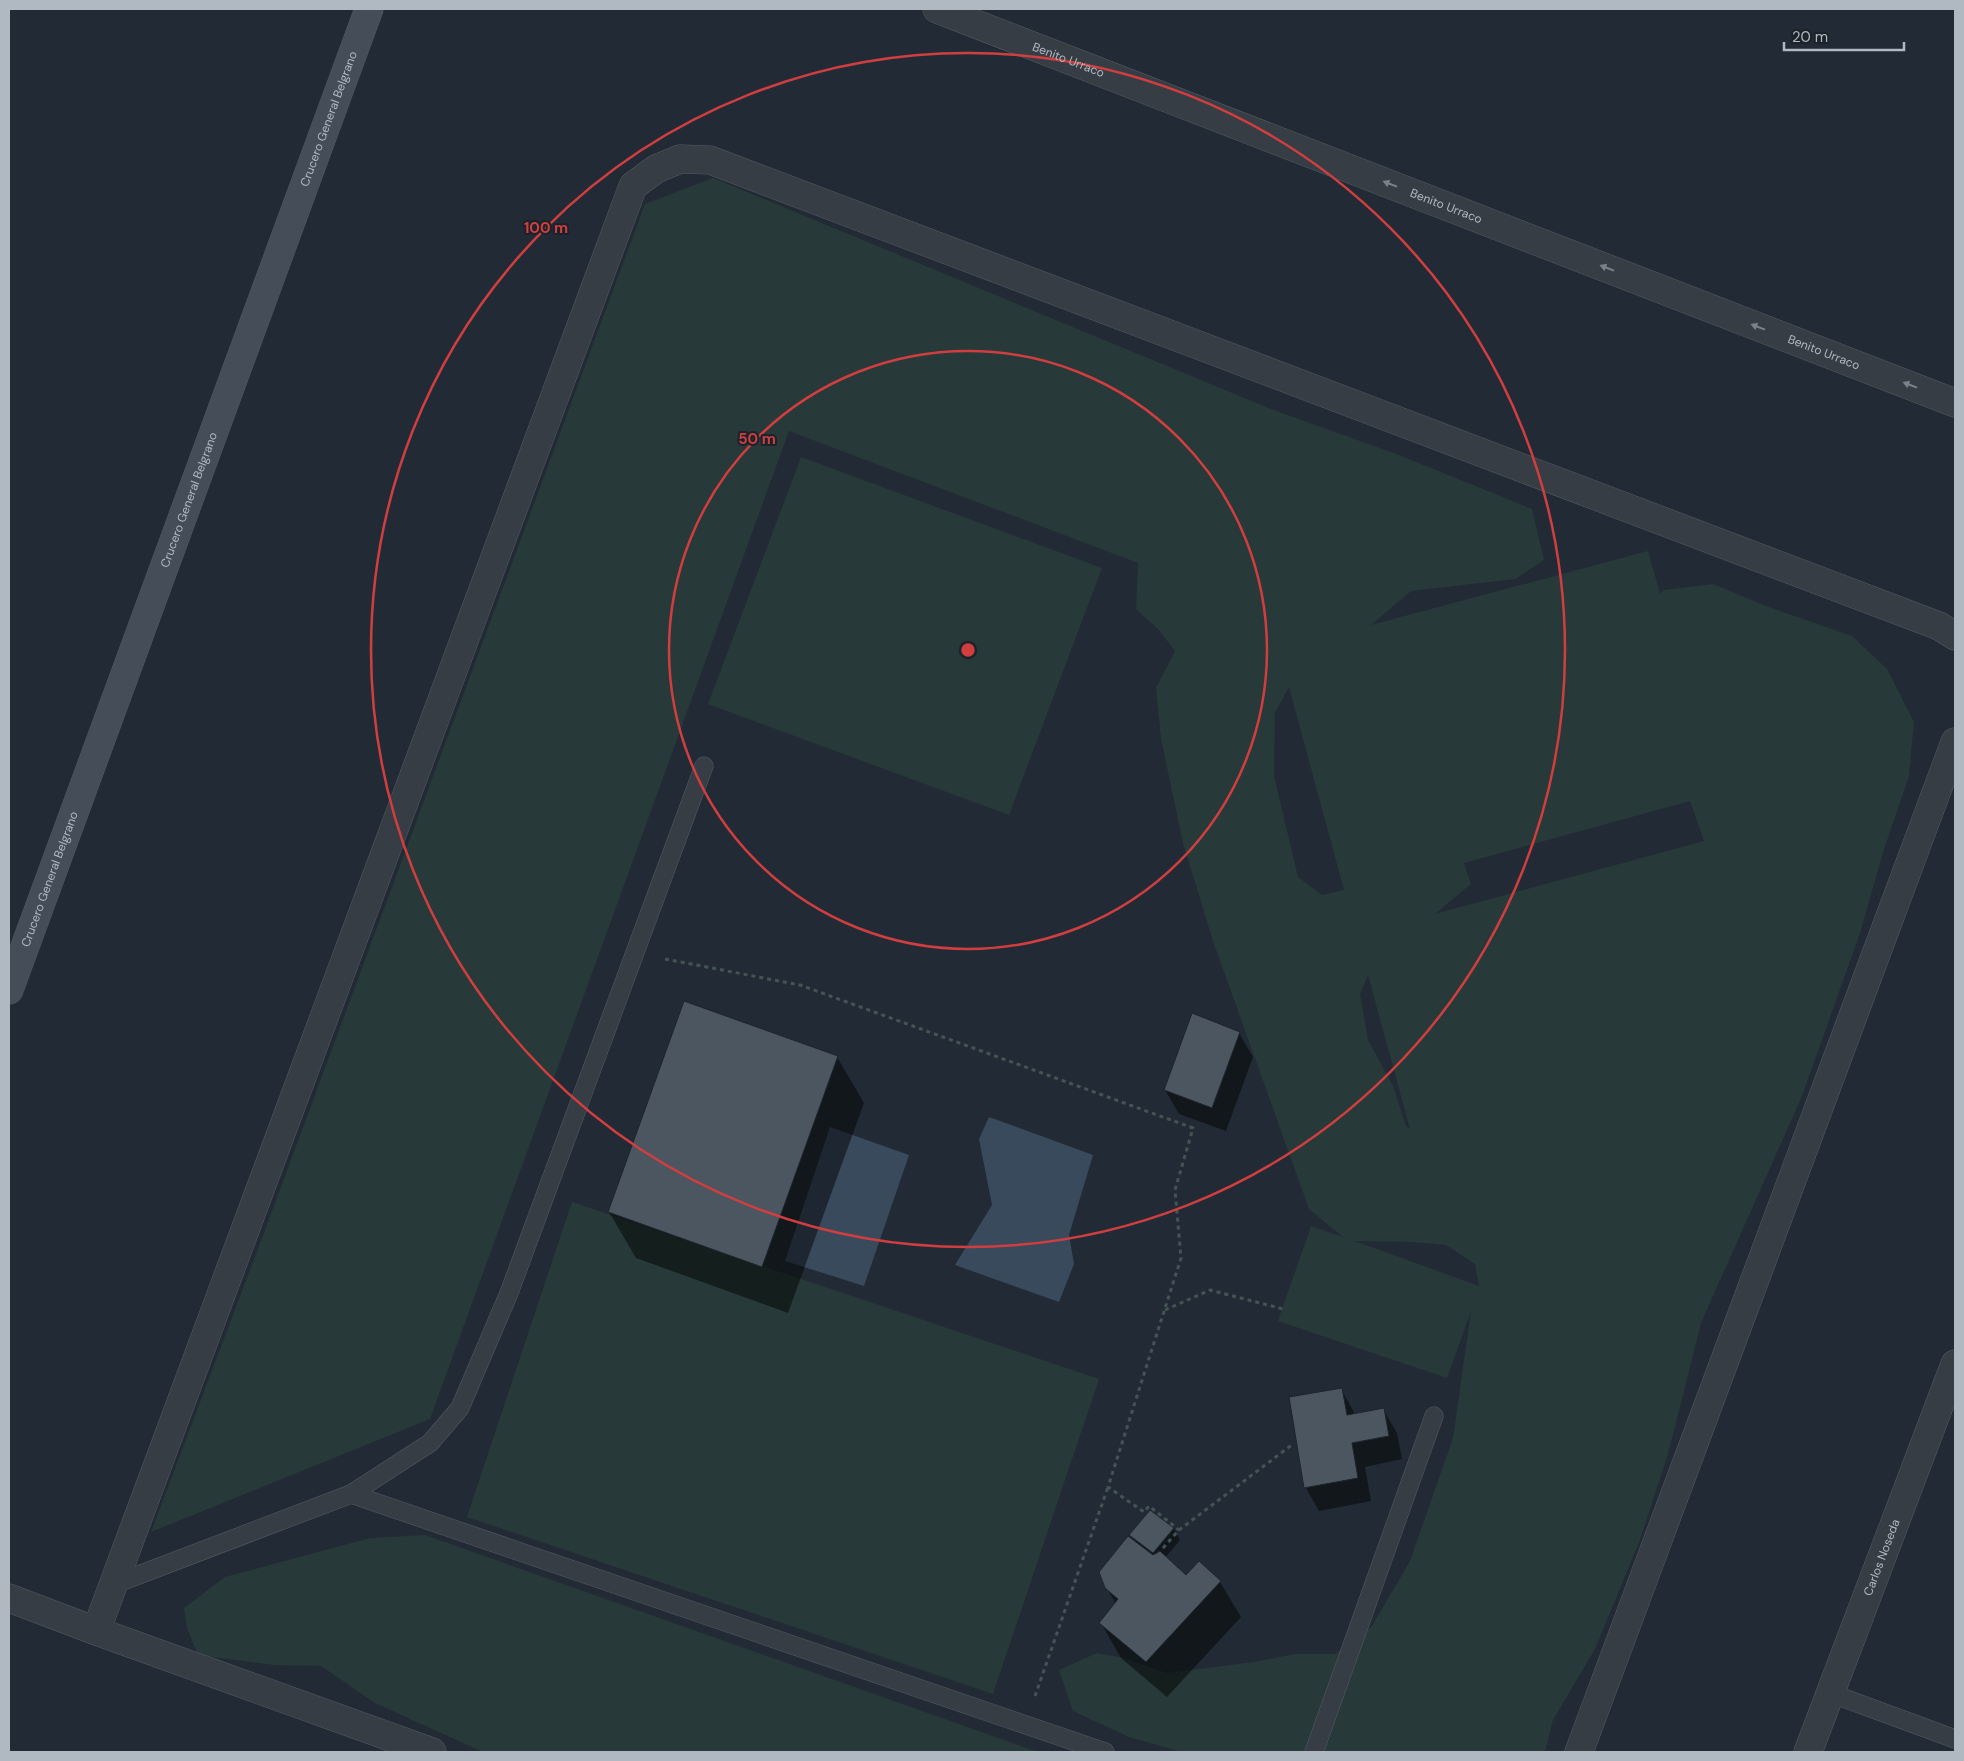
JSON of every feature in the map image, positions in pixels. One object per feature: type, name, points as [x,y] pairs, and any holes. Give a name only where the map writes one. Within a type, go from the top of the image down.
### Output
[{"type":"main road","name":"Crucero General Belgrano","points":[[9,990],[370,9]]},
{"type":"street","name":"Benito Urraco","points":[[937,9],[1955,403]]},
{"type":"street","points":[[96,1631],[633,186],[656,169],[680,159],[710,160],[1939,626],[1955,636]]},
{"type":"street","points":[[1579,1752],[1955,742]]},
{"type":"street","name":"Carlos Noseda","points":[[1808,1752],[1955,1364]]},
{"type":"street","points":[[9,1598],[432,1752]]},
{"type":"lane","points":[[114,1584],[351,1494],[430,1444],[460,1408],[509,1293],[704,766]]},
{"type":"lane","points":[[1314,1752],[1434,1416]]},
{"type":"lane","points":[[351,1494],[1105,1752]]},
{"type":"lane","points":[[1830,1693],[1955,1739]]},
{"type":"path","points":[[677,961],[800,985],[1193,1128],[1175,1190],[1181,1258],[1108,1487],[1025,1724]]},
{"type":"path","points":[[1164,1311],[1210,1290],[1282,1309]]},
{"type":"path","points":[[1163,1548],[1179,1530],[1293,1444]]},
{"type":"path","points":[[1108,1487],[1144,1512],[1149,1506],[1179,1530]]},
{"type":"shaded area","points":[[713,178],[1271,409],[1399,455],[1532,509],[1544,560],[1515,579],[1411,591],[1371,625],[1648,551],[1660,594],[1664,590],[1713,584],[1766,606],[1852,636],[1887,669],[1914,722],[1909,776],[1884,849],[1860,933],[1802,1096],[1701,1323],[1668,1454],[1640,1540],[1595,1649],[1553,1720],[1545,1752],[1181,1752],[1129,1737],[1073,1711],[1059,1670],[1097,1653],[1123,1658],[1167,1673],[1254,1662],[1295,1654],[1335,1654],[1372,1626],[1410,1561],[1453,1438],[1471,1311],[1447,1378],[1278,1321],[1311,1226],[1343,1237],[1309,1209],[1213,941],[1183,843],[1161,739],[1156,688],[1175,651],[1158,629],[1136,609],[1138,563],[789,431],[430,1419],[151,1532],[265,1230],[645,204]],"holes":[[[1289,687],[1344,890],[1322,895],[1298,877],[1274,776],[1275,713]],[[1690,801],[1704,841],[1435,914],[1471,884],[1464,863]],[[1368,975],[1410,1129],[1406,1126],[1393,1086],[1368,1040],[1360,994]],[[1355,1241],[1413,1242],[1446,1245],[1475,1264],[1479,1286]]]},
{"type":"shaded area","points":[[801,457],[1102,568],[1009,815],[708,704]]},
{"type":"shaded area","points":[[572,1202],[1099,1379],[993,1694],[467,1517]]},
{"type":"shaded area","points":[[425,1535],[1038,1752],[483,1752],[375,1703],[321,1666],[274,1665],[198,1655],[187,1628],[184,1608],[225,1577],[370,1538]]},
{"type":"water","points":[[989,1117],[1093,1155],[1069,1235],[1074,1264],[1059,1302],[955,1265],[992,1205],[979,1139]]},
{"type":"water","points":[[830,1127],[909,1155],[864,1286],[785,1261]]},
{"type":"building","points":[[684,1001],[838,1056],[762,1267],[608,1212]]},
{"type":"building","points":[[1192,1013],[1240,1032],[1212,1108],[1164,1090]]},
{"type":"building","points":[[1342,1388],[1347,1415],[1384,1408],[1389,1436],[1352,1443],[1358,1478],[1304,1488],[1289,1397]]},
{"type":"building","points":[[1150,1510],[1174,1528],[1153,1553],[1129,1535]]},
{"type":"building","points":[[1128,1536],[1153,1555],[1160,1551],[1186,1575],[1199,1561],[1221,1581],[1146,1662],[1099,1623],[1118,1599],[1105,1588],[1099,1572]]}]
